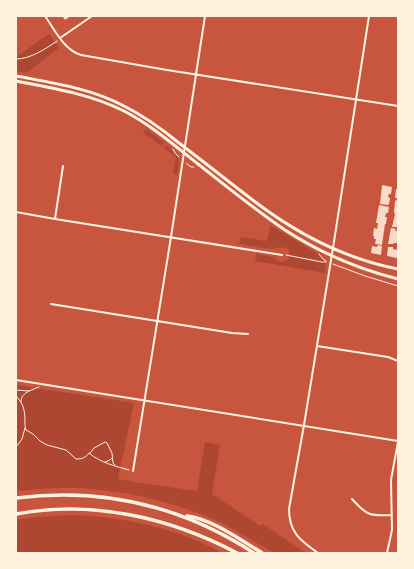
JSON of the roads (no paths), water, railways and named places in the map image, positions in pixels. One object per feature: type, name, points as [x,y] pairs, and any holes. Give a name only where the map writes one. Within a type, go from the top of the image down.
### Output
[{"type":"highway","points":[[16,498],[72,494],[134,502],[152,506],[182,516],[226,535],[254,553]]},
{"type":"highway","points":[[16,514],[49,510],[77,509],[125,513],[182,528],[237,553]]},
{"type":"highway","points":[[182,516],[195,517],[206,522],[262,553]]},
{"type":"main road","points":[[16,76],[87,91],[118,102],[154,123],[255,202],[298,230],[334,248],[364,260],[398,270]]},
{"type":"main road","points":[[16,81],[91,97],[123,111],[145,124],[254,208],[310,245],[332,256],[378,274],[398,279]]},
{"type":"street","points":[[45,16],[67,47],[81,55],[398,106]]},
{"type":"street","points":[[60,38],[92,16]]},
{"type":"street","points":[[133,471],[205,16]]},
{"type":"street","points":[[318,553],[298,538],[289,519],[290,506],[334,248],[369,16]]},
{"type":"street","points":[[55,219],[63,166]]},
{"type":"street","points":[[16,212],[282,255]]},
{"type":"street","points":[[51,304],[232,333],[238,332],[248,334]]},
{"type":"street","points":[[317,346],[388,357],[398,361]]},
{"type":"street","points":[[16,380],[398,442],[391,480],[392,530],[387,553]]},
{"type":"street","points":[[352,499],[367,514],[375,516],[392,515]]}]
